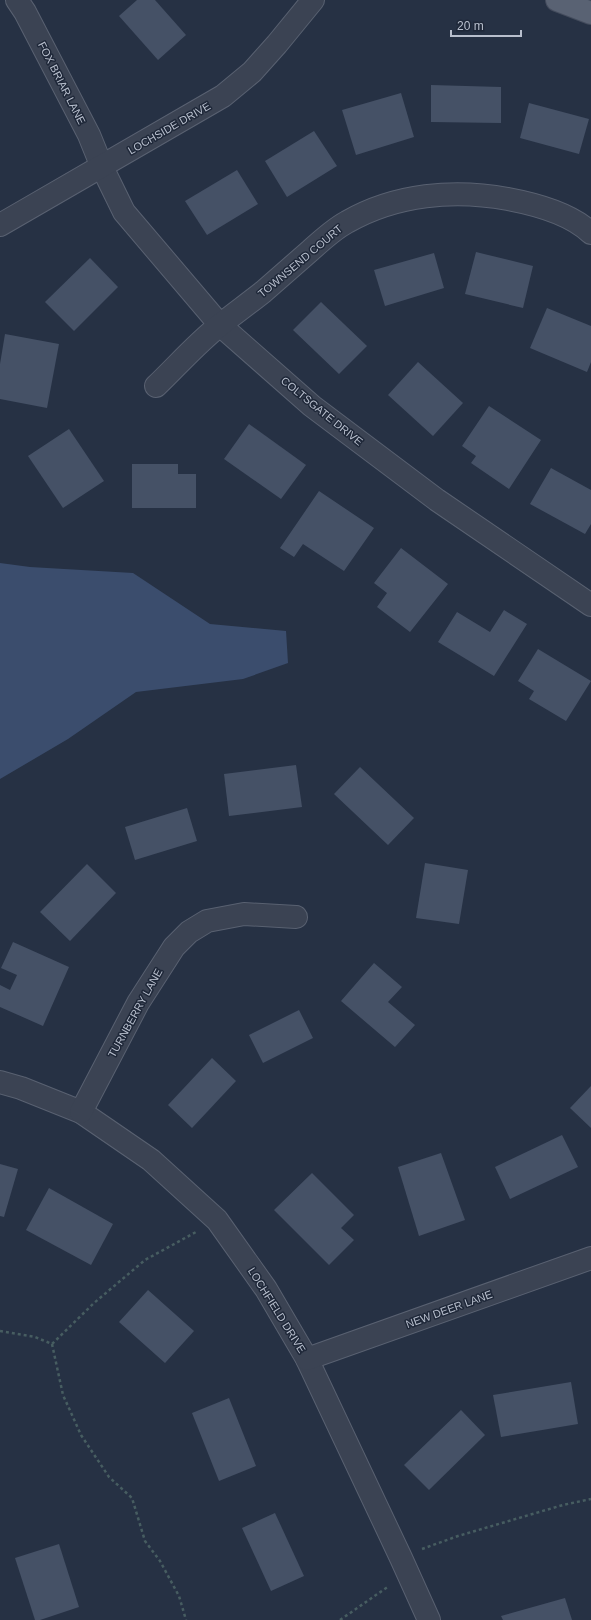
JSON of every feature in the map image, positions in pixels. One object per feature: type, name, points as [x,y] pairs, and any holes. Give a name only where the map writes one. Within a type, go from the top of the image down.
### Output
[{"type":"main road","points":[[557,0],[591,13]]},
{"type":"street","name":"FOX BRIAR LANE","points":[[17,0],[26,12],[89,135],[102,167]]},
{"type":"street","name":"LOCHSIDE DRIVE","points":[[0,225],[223,96],[252,72],[272,50],[312,0]]},
{"type":"street","name":"COLTSGATE DRIVE","points":[[102,167],[124,212],[220,325],[312,406],[438,500],[591,605]]},
{"type":"street","name":"TOWNSEND COURT","points":[[156,386],[220,325],[243,308],[327,236],[346,222],[375,210],[414,198],[450,194],[483,194],[520,201],[554,211],[586,228],[591,233]]},
{"type":"street","name":"TURNBERRY LANE","points":[[81,1112],[138,1003],[174,947],[190,932],[207,921],[244,914],[296,917]]},
{"type":"street","name":"LOCHFIELD DRIVE","points":[[0,1082],[21,1088],[81,1112],[151,1160],[217,1220],[266,1289],[307,1359],[406,1567],[429,1620]]},
{"type":"street","name":"NEW DEER LANE","points":[[307,1359],[591,1258]]},
{"type":"path","points":[[52,1344],[94,1303],[145,1260],[217,1220]]},
{"type":"path","points":[[0,1331],[35,1337],[52,1344]]},
{"type":"path","points":[[52,1344],[63,1395],[81,1435],[109,1477],[132,1498],[145,1542],[160,1561],[179,1596],[186,1620]]},
{"type":"path","points":[[340,1620],[390,1586],[406,1567],[458,1536],[563,1505],[591,1499]]},
{"type":"water","points":[[0,563],[30,567],[133,573],[210,624],[286,631],[288,663],[243,679],[136,692],[68,739],[0,779]]},
{"type":"building","points":[[137,0],[155,0],[186,35],[158,60],[119,16]]},
{"type":"building","points":[[431,85],[501,87],[501,123],[431,122]]},
{"type":"building","points":[[401,93],[414,137],[356,155],[342,110]]},
{"type":"building","points":[[529,103],[589,119],[579,154],[520,138]]},
{"type":"building","points":[[314,131],[337,166],[287,197],[265,161]]},
{"type":"building","points":[[237,170],[258,204],[207,235],[185,201]]},
{"type":"building","points":[[476,252],[533,266],[523,308],[465,294]]},
{"type":"building","points":[[434,253],[444,288],[385,306],[374,270]]},
{"type":"building","points":[[90,258],[118,287],[74,331],[45,302]]},
{"type":"building","points":[[321,302],[367,346],[339,374],[293,330]]},
{"type":"building","points":[[547,308],[591,326],[591,362],[587,372],[530,348]]},
{"type":"building","points":[[5,334],[59,344],[47,408],[0,399],[0,364]]},
{"type":"building","points":[[418,362],[463,403],[433,436],[388,395]]},
{"type":"building","points":[[489,406],[541,440],[509,489],[471,463],[476,456],[462,446]]},
{"type":"building","points":[[249,424],[306,465],[281,499],[224,459]]},
{"type":"building","points":[[69,429],[104,481],[63,508],[28,456]]},
{"type":"building","points":[[132,464],[178,464],[178,474],[196,474],[196,508],[132,508]]},
{"type":"building","points":[[551,468],[591,490],[591,524],[585,534],[530,504]]},
{"type":"building","points":[[319,491],[374,528],[344,571],[303,544],[294,557],[280,548]]},
{"type":"building","points":[[401,548],[448,584],[410,632],[377,607],[387,593],[374,583]]},
{"type":"building","points":[[504,610],[527,624],[494,676],[438,642],[457,612],[490,632]]},
{"type":"building","points":[[538,649],[591,681],[566,721],[529,699],[534,691],[518,681]]},
{"type":"building","points":[[296,765],[302,807],[229,816],[224,774]]},
{"type":"building","points":[[360,767],[414,818],[388,845],[334,794]]},
{"type":"building","points":[[187,808],[197,841],[135,860],[125,827]]},
{"type":"building","points":[[425,863],[468,870],[459,924],[416,918]]},
{"type":"building","points":[[87,864],[116,893],[70,941],[40,912]]},
{"type":"building","points":[[13,942],[69,967],[43,1026],[0,1007],[0,985],[10,990],[17,975],[1,968]]},
{"type":"building","points":[[374,963],[402,987],[388,1002],[415,1025],[395,1047],[341,1001]]},
{"type":"building","points":[[299,1010],[313,1038],[263,1063],[249,1035]]},
{"type":"building","points":[[212,1058],[236,1081],[192,1128],[168,1105]]},
{"type":"building","points":[[591,1086],[591,1128],[570,1108]]},
{"type":"building","points":[[562,1135],[578,1167],[510,1199],[495,1167]]},
{"type":"building","points":[[441,1153],[465,1220],[419,1236],[398,1167]]},
{"type":"building","points":[[0,1164],[18,1169],[4,1217],[0,1216]]},
{"type":"building","points":[[312,1173],[354,1215],[341,1228],[354,1240],[329,1265],[274,1210]]},
{"type":"building","points":[[49,1188],[113,1224],[91,1265],[26,1230]]},
{"type":"building","points":[[148,1290],[194,1331],[165,1363],[119,1322]]},
{"type":"building","points":[[571,1382],[578,1424],[501,1437],[493,1395]]},
{"type":"building","points":[[229,1398],[256,1466],[219,1481],[192,1413]]},
{"type":"building","points":[[461,1410],[485,1435],[429,1490],[404,1465]]},
{"type":"building","points":[[275,1513],[304,1576],[271,1591],[242,1528]]},
{"type":"building","points":[[59,1544],[79,1607],[40,1620],[35,1620],[15,1558]]},
{"type":"building","points":[[565,1598],[572,1620],[503,1620],[501,1616]]}]
